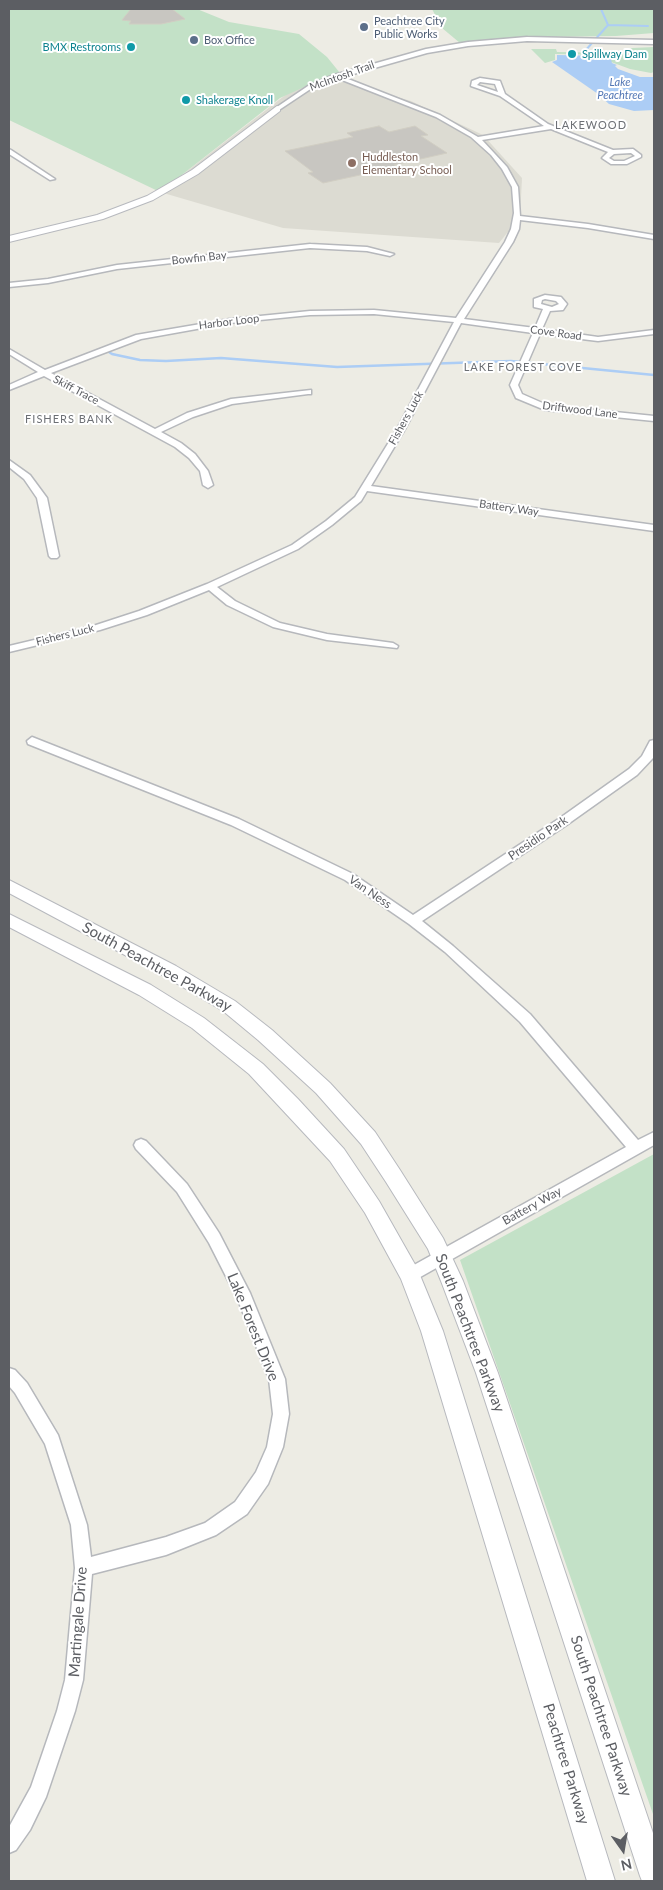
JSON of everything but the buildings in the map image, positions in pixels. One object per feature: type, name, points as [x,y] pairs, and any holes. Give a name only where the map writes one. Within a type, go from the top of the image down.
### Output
[{"type":"main road","name":"McIntosh Trail","points":[[9,239],[47,232],[100,217],[150,198],[195,172],[277,109]]},
{"type":"main road","name":"South Peachtree Parkway","points":[[9,886],[170,971],[228,1006],[265,1035],[322,1088],[368,1138],[436,1244],[487,1373],[654,1876]]},
{"type":"main road","name":"South Peachtree Parkway","points":[[9,920],[145,990],[198,1023],[256,1069],[338,1154],[372,1207],[410,1274],[432,1331],[539,1676]]},
{"type":"main road","name":"Peachtree Parkway","points":[[539,1676],[601,1881]]},
{"type":"main road","points":[[591,1847],[597,1881]]},
{"type":"street","name":"McIntosh Trail","points":[[277,109],[310,87],[336,76],[404,56],[452,46],[517,40],[654,42]]},
{"type":"street","name":"Fishers Luck","points":[[9,649],[96,628],[143,614],[295,547],[329,523],[358,499],[401,429],[459,320],[510,242],[517,218],[517,200],[512,179],[494,154],[476,138],[424,109],[336,76]]},
{"type":"street","points":[[502,95],[549,126],[612,152]]},
{"type":"street","points":[[476,138],[549,126]]},
{"type":"street","points":[[9,151],[52,179]]},
{"type":"street","points":[[517,218],[588,226],[654,237]]},
{"type":"street","name":"Bowfin Bay","points":[[9,285],[126,266],[310,246],[367,249],[390,254]]},
{"type":"street","name":"Driftwood Lane","points":[[547,309],[514,385],[515,391],[531,403],[560,409],[654,419]]},
{"type":"street","name":"Harbor Loop","points":[[9,388],[98,350],[139,337],[179,329],[310,313],[374,312],[459,320]]},
{"type":"street","name":"Cove Road","points":[[459,320],[598,339],[654,332]]},
{"type":"street","name":"Skiff Trace","points":[[9,351],[45,373],[178,445],[192,456],[204,471],[208,485]]},
{"type":"street","points":[[155,432],[184,417],[231,402],[308,392]]},
{"type":"street","points":[[9,463],[27,477],[42,498],[54,556]]},
{"type":"street","name":"Battery Way","points":[[365,488],[654,528]]},
{"type":"street","points":[[210,586],[230,603],[277,625],[327,637],[394,646]]},
{"type":"street","name":"Van Ness","points":[[32,741],[235,822],[349,877],[413,920],[449,949],[525,1018],[636,1148]]},
{"type":"street","name":"Presidio Park","points":[[413,920],[564,821],[633,772],[647,758],[654,744]]},
{"type":"street","name":"Battery Way","points":[[410,1274],[654,1138]]},
{"type":"street","name":"Lake Forest Drive","points":[[84,1568],[166,1546],[210,1530],[241,1508],[262,1478],[275,1447],[281,1414],[277,1379],[245,1298],[214,1238],[182,1188],[141,1145]]},
{"type":"street","name":"Martingale Drive","points":[[9,1375],[21,1388],[52,1441],[79,1525],[84,1568],[75,1671],[66,1711],[39,1790],[23,1823],[9,1843]]},
{"type":"shaded area","name":"Huddleston Elementary School","points":[[326,77],[411,101],[483,135],[522,178],[520,217],[499,243],[283,228],[160,192],[288,93]]},
{"type":"green space","points":[[9,9],[197,9],[229,22],[299,34],[327,57],[340,73],[280,98],[160,192],[9,120]]},
{"type":"green space","points":[[432,9],[654,9],[654,33],[616,36],[534,37],[460,43],[442,28]]},
{"type":"green space","points":[[654,47],[654,72],[651,73],[630,69],[611,62],[609,55],[555,54],[555,60],[545,63],[531,49],[556,49],[557,52],[622,53],[632,48]]},
{"type":"green space","points":[[654,1154],[654,1817],[460,1260]]},
{"type":"water","name":"Lake Peachtree","points":[[557,55],[610,56],[612,63],[617,65],[615,66],[618,69],[640,77],[654,77],[654,110],[634,111],[609,104],[598,94],[552,62],[557,60]]},
{"type":"waterway","points":[[601,9],[608,25]]},
{"type":"waterway","points":[[586,57],[585,51],[608,25]]},
{"type":"waterway","points":[[608,25],[648,26]]},
{"type":"waterway","points":[[104,349],[112,354],[140,360],[166,361],[221,358],[337,367],[511,361],[654,375]]},
{"type":"place","name":"Peachtree City Public Works","points":[[364,27]]},
{"type":"place","name":"Box Office","points":[[194,40]]},
{"type":"place","name":"BMX Restrooms","points":[[131,47]]},
{"type":"place","name":"Spillway Dam","points":[[572,54]]},
{"type":"place","name":"Shakerage Knoll","points":[[186,100]]},
{"type":"place","name":"Huddleston Elementary School","points":[[352,163]]},
{"type":"district","name":"LAKEWOOD","points":[[591,125]]},
{"type":"district","name":"LAKE FOREST COVE","points":[[523,367]]},
{"type":"district","name":"FISHERS BANK","points":[[69,419]]}]
